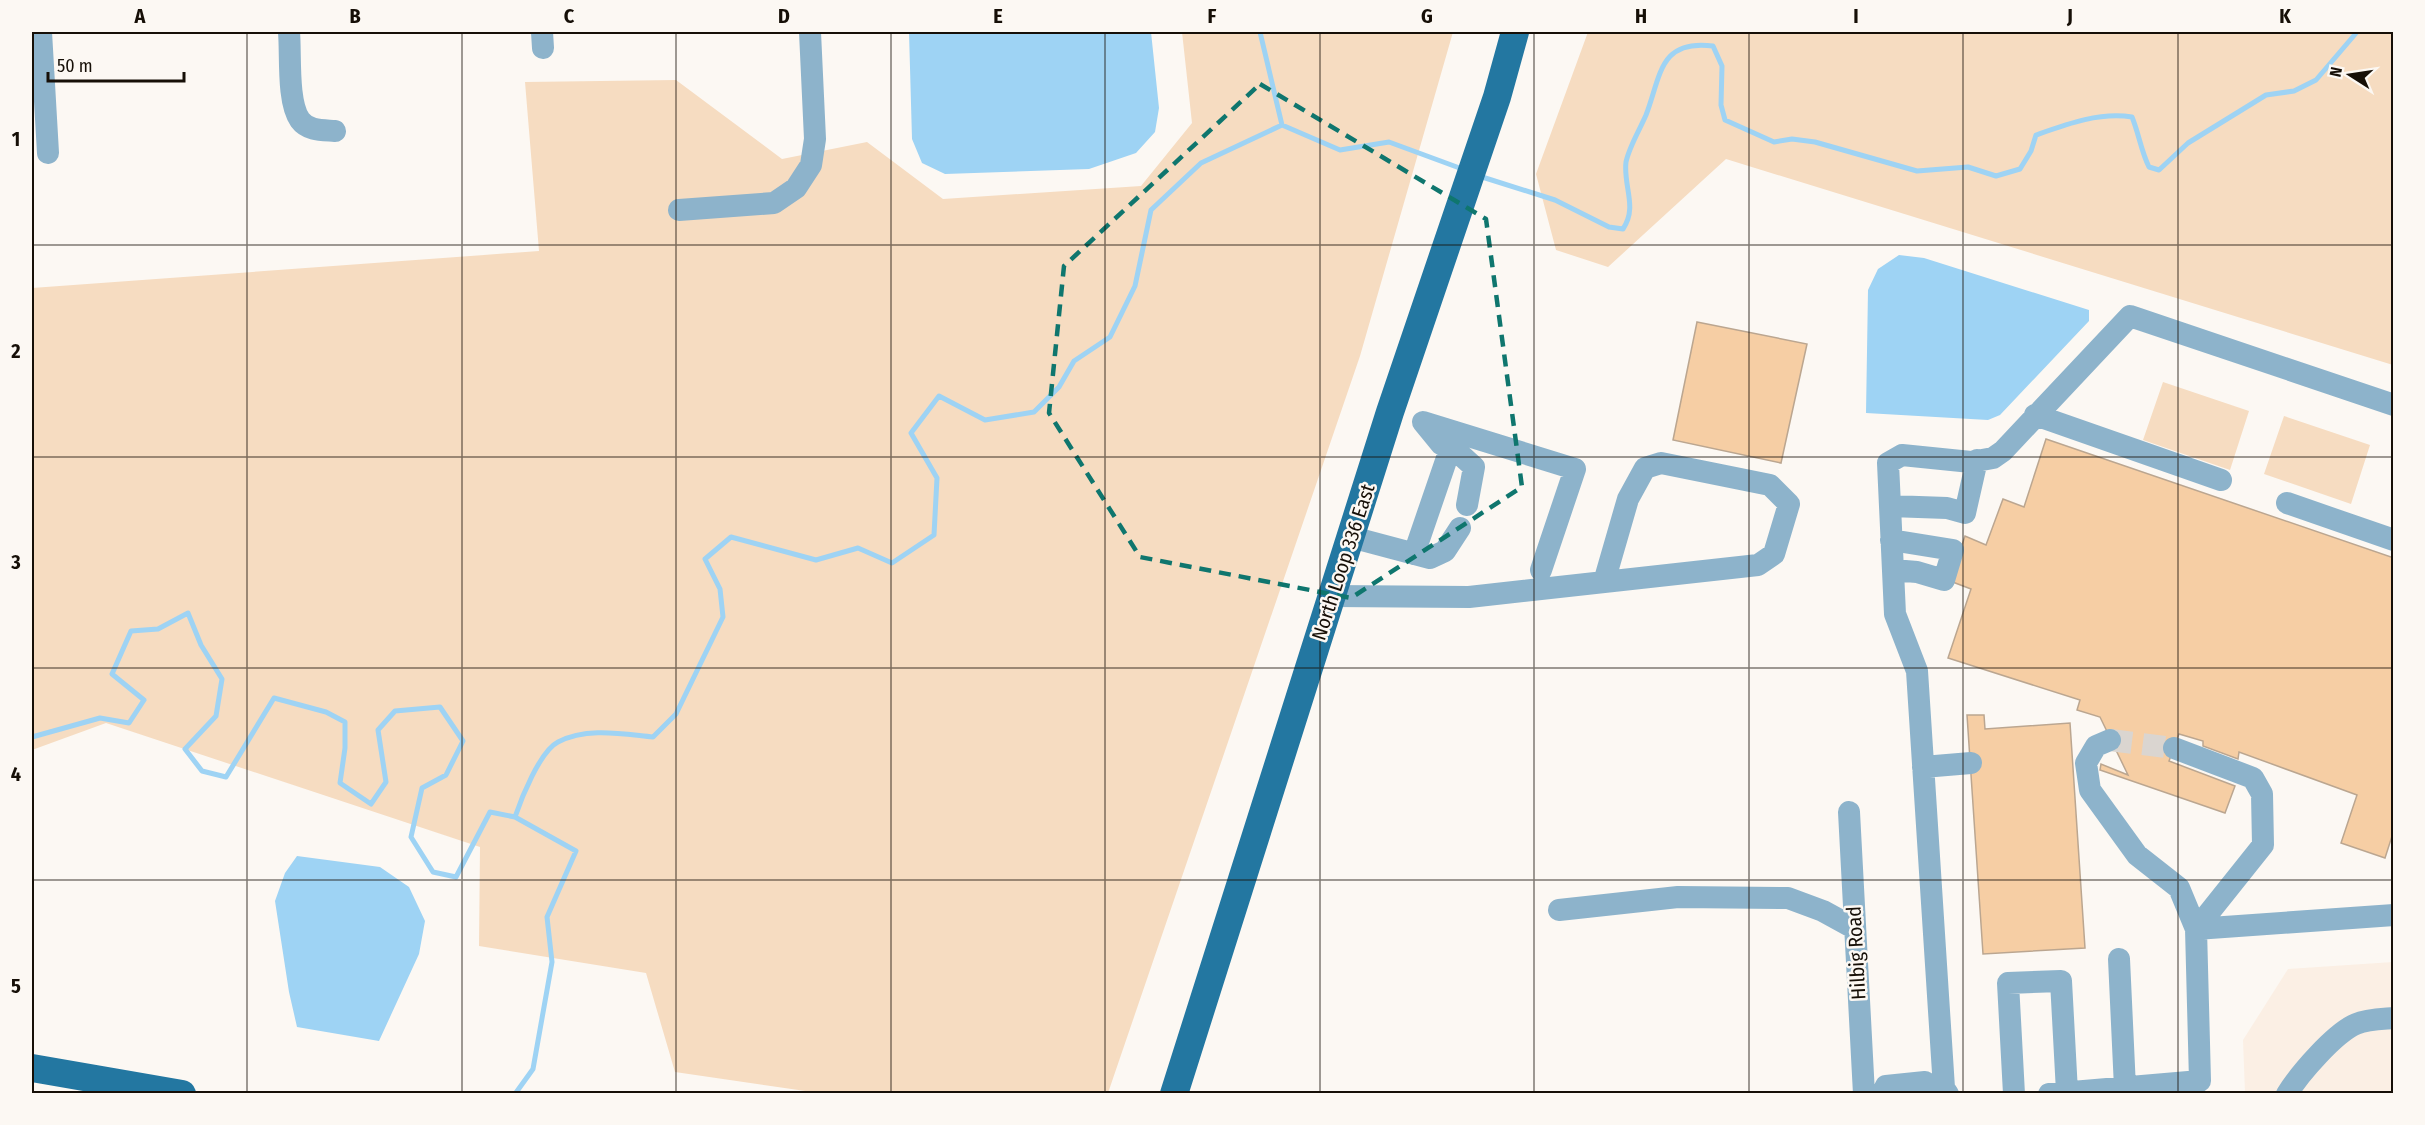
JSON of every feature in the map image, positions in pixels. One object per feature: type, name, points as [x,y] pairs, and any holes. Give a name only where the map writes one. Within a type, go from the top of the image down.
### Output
[{"type":"main road","name":"North Loop 336 East","points":[[1174,1094],[1390,412],[1410,359],[1497,97],[1515,32]]},
{"type":"main road","points":[[32,1068],[182,1094]]},
{"type":"street","points":[[41,32],[48,153]]},
{"type":"street","points":[[289,32],[294,106],[301,122],[316,130],[335,131]]},
{"type":"street","points":[[679,210],[774,203],[796,188],[811,165],[815,139],[810,32]]},
{"type":"street","points":[[1940,1091],[1917,671],[1895,614],[1888,463],[1902,455],[1977,460],[1993,458],[2003,452],[2130,316],[2394,405]]},
{"type":"street","points":[[1390,412],[1575,469],[1541,570]]},
{"type":"street","points":[[2036,415],[2221,480]]},
{"type":"street","points":[[1423,422],[1441,444],[1474,467],[1467,505]]},
{"type":"street","points":[[1414,554],[1450,450]]},
{"type":"street","points":[[1890,506],[1947,508],[1965,513],[1977,460]]},
{"type":"street","points":[[1332,596],[1469,597],[1758,565],[1774,554],[1789,504],[1770,485],[1661,463],[1645,468],[1628,499],[1604,582]]},
{"type":"street","points":[[2286,503],[2394,540]]},
{"type":"street","points":[[1352,537],[1431,558],[1445,551],[1460,528]]},
{"type":"street","points":[[1891,540],[1953,550],[1944,580],[1917,572],[1893,570]]},
{"type":"street","points":[[2014,1094],[2008,983],[2061,981],[2058,1093],[2200,1082],[2196,929],[2179,888],[2137,855],[2090,790],[2086,763],[2096,746],[2110,740]]},
{"type":"street","points":[[2174,748],[2253,778],[2262,794],[2263,845],[2196,929]]},
{"type":"street","points":[[1923,767],[1971,763]]},
{"type":"street","name":"Hilbig Road","points":[[1849,812],[1864,1094]]},
{"type":"street","points":[[1559,910],[1678,897],[1788,898],[1823,911],[1854,928]]},
{"type":"street","points":[[2196,929],[2394,915]]},
{"type":"street","points":[[2118,959],[2125,1088]]},
{"type":"street","points":[[2287,1094],[2296,1080],[2345,1030],[2358,1023],[2394,1018]]},
{"type":"street","points":[[1882,1094],[1886,1086],[1925,1082],[1940,1091]]},
{"type":"highlighted area","points":[[1260,84],[1486,219],[1522,487],[1351,598],[1140,557],[1049,413],[1064,266]]},
{"type":"shaded area","points":[[1182,32],[1453,32],[1360,356],[1108,1093],[826,1094],[675,1072],[646,973],[479,946],[480,847],[106,723],[32,750],[32,288],[539,251],[525,82],[676,80],[782,159],[867,142],[943,199],[1141,186],[1192,123]]},
{"type":"shaded area","points":[[1588,32],[2393,32],[2393,365],[1726,159],[1608,267],[1556,250],[1536,174]]},
{"type":"shaded area","points":[[2163,382],[2249,411],[2230,470],[2143,440]]},
{"type":"shaded area","points":[[2284,416],[2370,445],[2351,504],[2264,474]]},
{"type":"shaded area","points":[[2393,962],[2393,1093],[2245,1093],[2243,1040],[2288,969]]},
{"type":"water","points":[[909,32],[1151,32],[1159,108],[1155,132],[1136,153],[1089,169],[945,174],[922,163],[912,139]]},
{"type":"water","points":[[1899,255],[1924,258],[2089,310],[2089,321],[2000,415],[1988,420],[1866,413],[1868,290],[1878,269]]},
{"type":"water","points":[[297,856],[380,867],[409,887],[425,921],[419,954],[379,1041],[297,1027],[289,992],[275,901],[285,873]]},
{"type":"building","points":[[1697,322],[1807,344],[1781,463],[1673,440]]},
{"type":"building","points":[[2046,439],[2394,558],[2394,830],[2385,858],[2341,843],[2357,795],[2239,752],[2238,759],[2203,746],[2203,741],[2179,734],[2169,761],[2235,786],[2225,813],[2100,770],[2101,764],[2128,775],[2100,717],[2077,710],[2080,700],[1948,658],[1971,589],[1950,581],[1965,536],[1986,545],[2003,499],[2024,507]]},
{"type":"building","points":[[1967,715],[1984,715],[1985,729],[2070,723],[2085,948],[1983,954]]},
{"type":"waterway","points":[[1260,32],[1282,125]]},
{"type":"waterway","points":[[1479,176],[1555,200],[1609,227],[1623,229],[1630,204],[1626,171],[1630,150],[1665,63],[1672,54],[1682,48],[1695,45],[1713,46],[1722,66],[1721,105],[1725,120],[1774,142],[1792,139],[1815,142],[1917,171],[1968,167],[1996,176],[2020,169],[2031,151],[2036,135],[2083,120],[2120,116],[2132,117],[2149,167],[2159,170],[2188,143],[2266,95],[2294,91],[2316,80],[2357,32]]},
{"type":"waterway","points":[[1282,125],[1340,150],[1389,142],[1465,170]]},
{"type":"waterway","points":[[515,1094],[533,1069],[552,962],[547,917],[576,851],[515,817],[532,776],[551,747],[569,737],[581,734],[617,733],[653,737],[676,714],[723,617],[720,589],[705,559],[731,537],[816,560],[858,548],[892,563],[934,535],[937,478],[911,433],[939,396],[985,420],[1034,412],[1059,387],[1074,361],[1110,337],[1135,286],[1151,210],[1201,163],[1282,125]]},
{"type":"waterway","points":[[32,737],[100,718],[129,723],[144,700],[112,674],[131,631],[158,629],[188,613],[201,645],[222,679],[216,716],[185,749],[202,771],[226,777],[274,698],[326,712],[345,722],[345,748],[340,783],[371,804],[386,782],[378,730],[395,711],[440,707],[463,741],[446,775],[422,788],[411,837],[433,872],[456,877],[490,812],[515,817]]},
{"type":"tunnel","points":[[2110,740],[2174,748]]}]
